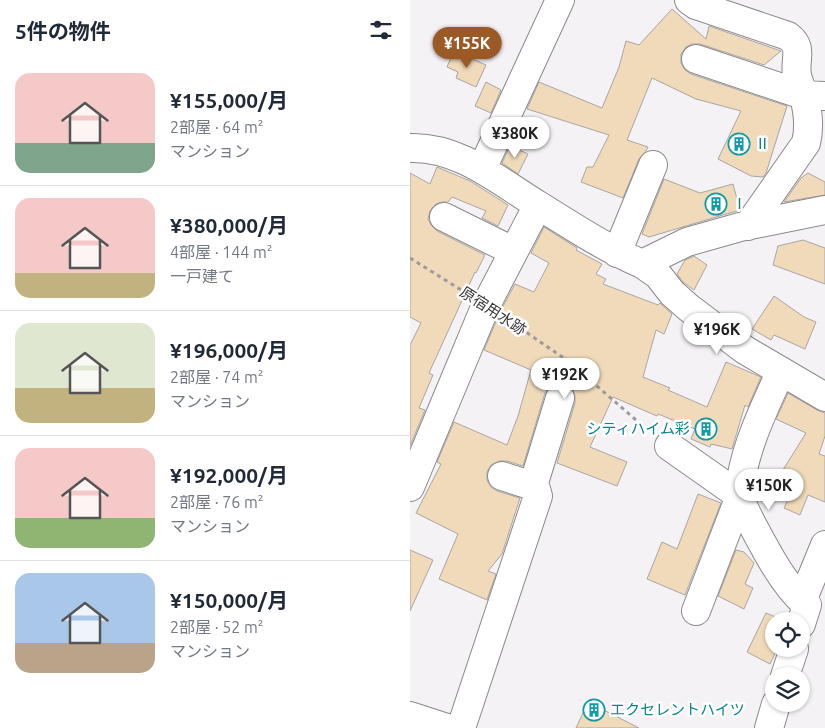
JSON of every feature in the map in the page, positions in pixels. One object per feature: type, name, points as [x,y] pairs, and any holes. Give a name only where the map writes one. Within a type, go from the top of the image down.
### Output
[{"type":"street","points":[[482,169],[560,0]]},
{"type":"street","points":[[689,0],[792,39],[798,49],[797,77],[814,95]]},
{"type":"street","points":[[696,59],[814,95]]},
{"type":"street","points":[[748,226],[806,143],[814,95]]},
{"type":"street","points":[[410,148],[426,148],[443,152],[482,169],[617,253],[642,264],[658,275],[672,293],[689,308],[745,350],[825,397]]},
{"type":"street","points":[[617,253],[653,165]]},
{"type":"street","points":[[410,487],[416,455],[486,305],[538,205]]},
{"type":"street","points":[[642,264],[688,242],[748,226],[825,210]]},
{"type":"street","points":[[444,216],[513,251]]},
{"type":"street","points":[[696,611],[740,496],[748,452],[756,429],[781,372]]},
{"type":"street","points":[[533,486],[560,398]]},
{"type":"street","points":[[669,446],[740,496],[754,528],[802,612]]},
{"type":"street","points":[[461,728],[538,496],[533,486],[502,476]]},
{"type":"street","points":[[802,612],[825,546]]},
{"type":"street","points":[[768,728],[773,712]]},
{"type":"street","points":[[410,716],[447,728]]},
{"type":"path","name":"原宿用水跡","points":[[410,258],[486,305],[568,360],[648,431],[669,446]]},
{"type":"building","points":[[672,9],[706,39],[709,26],[781,51],[764,65],[700,44],[692,44],[686,47],[681,54],[681,63],[685,70],[691,74],[787,106],[766,173],[763,177],[751,176],[718,159],[741,111],[696,99],[652,78],[627,140],[648,147],[639,159],[623,198],[581,182],[587,167],[593,167],[609,135],[527,109],[539,82],[602,108],[619,67],[626,41],[639,45]]},
{"type":"building","points":[[454,51],[486,65],[476,87],[456,78],[458,72],[447,67]]},
{"type":"building","points":[[486,82],[501,90],[491,113],[475,106]]},
{"type":"building","points":[[510,146],[528,154],[518,174],[502,163]]},
{"type":"building","points":[[437,167],[470,181],[508,205],[498,226],[482,218],[486,211],[452,197],[448,202],[436,204],[430,211],[428,219],[437,231],[485,255],[475,272],[429,373],[433,375],[419,408],[425,410],[410,446],[410,345],[421,323],[410,317],[410,173],[430,184]]},
{"type":"building","points":[[808,173],[825,182],[825,195],[784,202],[801,178]]},
{"type":"building","points":[[664,179],[700,193],[733,184],[740,210],[649,237],[642,234]]},
{"type":"building","points":[[544,227],[577,248],[576,250],[602,264],[596,274],[606,279],[603,284],[658,305],[660,303],[672,314],[664,334],[656,330],[643,377],[707,407],[726,362],[761,377],[748,407],[745,405],[732,449],[711,444],[710,447],[691,439],[695,429],[658,414],[657,416],[613,397],[590,447],[627,462],[617,486],[557,463],[575,403],[575,395],[572,388],[565,383],[557,383],[550,386],[545,393],[523,466],[507,461],[499,461],[491,465],[487,472],[487,480],[491,487],[497,491],[520,498],[502,554],[488,571],[496,574],[487,600],[439,579],[458,534],[416,513],[441,464],[437,462],[454,422],[507,445],[518,416],[531,370],[484,350],[500,312],[515,284],[534,292],[549,263],[531,253]]},
{"type":"building","points":[[803,240],[825,248],[825,284],[773,265],[778,246]]},
{"type":"building","points":[[694,256],[707,265],[694,290],[683,282],[677,274],[685,260]]},
{"type":"building","points":[[774,296],[804,317],[816,322],[805,349],[774,335],[771,340],[752,329]]},
{"type":"building","points":[[788,393],[825,413],[825,436],[819,454],[825,456],[825,502],[808,495],[800,515],[784,508],[796,482],[781,473],[806,433],[776,419]]},
{"type":"building","points":[[698,494],[721,503],[685,595],[647,579],[662,542],[677,549]]},
{"type":"building","points":[[410,550],[433,560],[410,611]]},
{"type":"building","points":[[736,550],[744,552],[754,563],[745,584],[753,588],[744,609],[718,596]]},
{"type":"building","points":[[765,615],[765,657],[773,657],[770,664],[747,652]]},
{"type":"building","name":"エクセレントハイツ","points":[[588,702],[639,728],[576,728]]},
{"type":"place","name":"Ⅱ","points":[[739,144]]},
{"type":"place","name":"Ⅰ","points":[[716,204]]},
{"type":"place","name":"シティハイム彩","points":[[706,429]]},
{"type":"place","name":"エクセレントハイツ","points":[[594,710]]}]
